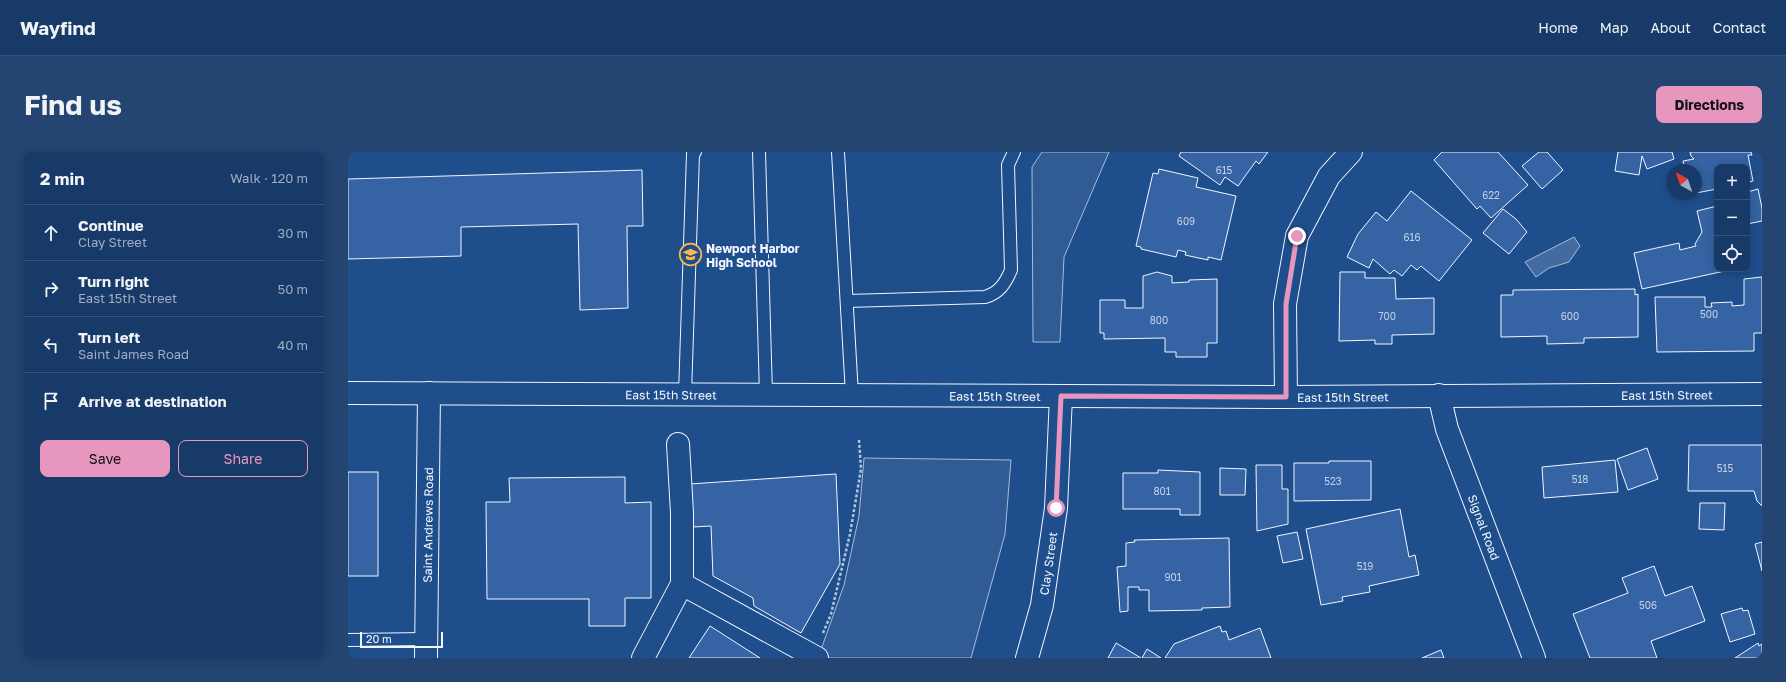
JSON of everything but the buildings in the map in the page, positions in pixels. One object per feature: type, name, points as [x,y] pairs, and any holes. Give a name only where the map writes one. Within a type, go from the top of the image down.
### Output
[{"type":"street","points":[[1286,397],[1286,304],[1297,236],[1330,176],[1351,152]]},
{"type":"street","name":"East 15th Street","points":[[348,393],[429,392],[1286,397],[1762,394]]},
{"type":"street","name":"Saint Andrews Road","points":[[426,649],[429,392]]},
{"type":"street","name":"Signal Road","points":[[1439,395],[1447,429],[1534,658]]},
{"type":"street","name":"Clay Street","points":[[1028,658],[1042,605],[1056,508],[1061,396]]},
{"type":"street","points":[[643,658],[682,584],[682,513],[678,444]]},
{"type":"street","points":[[682,584],[815,657]]},
{"type":"lane","points":[[685,394],[693,154],[696,152]]},
{"type":"lane","points":[[759,152],[766,394]]},
{"type":"lane","points":[[838,152],[852,395]]},
{"type":"lane","points":[[847,302],[985,296],[998,291],[1006,281],[1011,270],[1008,165],[1014,152]]},
{"type":"lane","points":[[348,640],[426,649]]},
{"type":"path","points":[[815,657],[830,614],[850,534],[860,469],[859,440]]},
{"type":"shaded area","points":[[1042,152],[1109,152],[1064,257],[1060,342],[1033,342],[1032,167]]},
{"type":"shaded area","points":[[1574,237],[1580,246],[1569,262],[1549,268],[1536,277],[1525,262]]},
{"type":"shaded area","points":[[864,458],[1011,460],[1005,534],[971,658],[818,658],[844,585],[859,516]]},
{"type":"place","name":"Newport Harbor High School","points":[[690,255]]},
{"type":"route","points":[[1056,508],[1061,396],[1286,397],[1286,304],[1297,236]]}]
